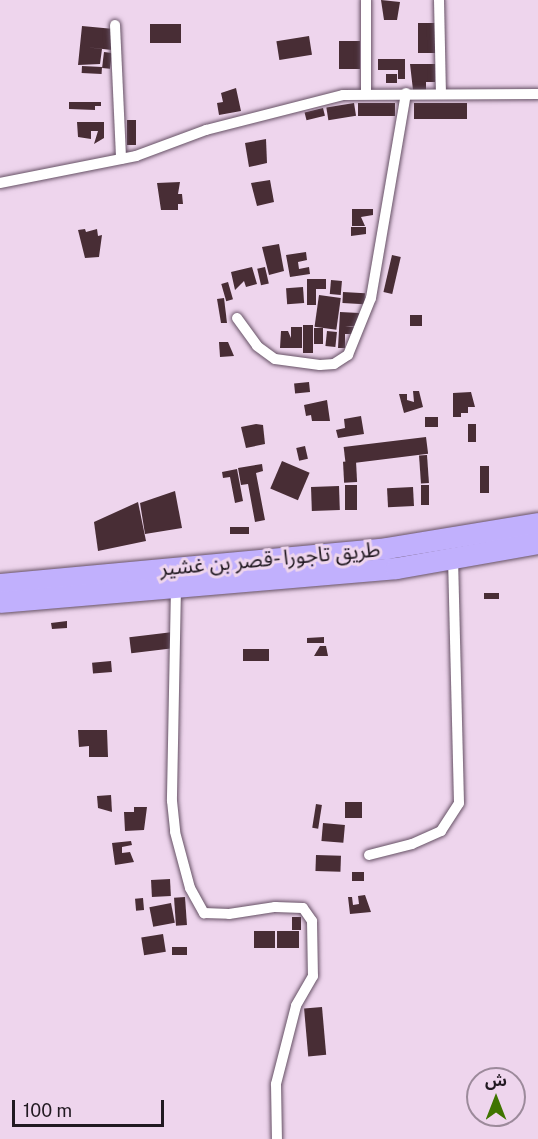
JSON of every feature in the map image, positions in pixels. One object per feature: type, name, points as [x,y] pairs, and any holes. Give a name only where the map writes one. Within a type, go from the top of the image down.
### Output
[{"type":"highway","name":"طريق تاجورا -قصر بن غشير","points":[[0,584],[387,548],[538,523]]},
{"type":"highway","points":[[0,602],[322,576],[453,559],[538,543]]},
{"type":"street","points":[[366,0],[366,93]]},
{"type":"street","points":[[439,0],[441,94]]},
{"type":"street","points":[[115,26],[121,159]]},
{"type":"street","points":[[0,183],[121,159],[246,118],[312,101],[366,93],[538,94]]},
{"type":"street","points":[[237,318],[257,346],[275,359],[320,365],[334,364],[348,355],[371,298],[406,93]]},
{"type":"street","points":[[369,855],[412,844],[441,831],[459,803],[453,559]]},
{"type":"street","points":[[176,587],[172,801],[175,832],[190,888],[204,913],[229,914],[275,907],[303,908],[312,921],[312,976],[296,1006],[276,1084],[277,1139]]},
{"type":"building","points":[[381,0],[400,2],[397,20],[384,20]]},
{"type":"building","points":[[418,23],[437,23],[437,53],[418,53]]},
{"type":"building","points":[[150,24],[181,24],[181,43],[150,43]]},
{"type":"building","points":[[82,26],[114,29],[112,50],[85,47],[102,49],[100,64],[78,65]]},
{"type":"building","points":[[309,36],[312,55],[279,60],[276,41]]},
{"type":"building","points":[[339,41],[360,41],[360,69],[339,69]]},
{"type":"building","points":[[104,52],[112,53],[110,69],[102,68]]},
{"type":"building","points":[[378,59],[405,59],[405,79],[398,79],[398,70],[378,70]]},
{"type":"building","points":[[410,64],[435,64],[435,82],[426,82],[426,90],[413,90]]},
{"type":"building","points":[[82,66],[102,67],[102,74],[82,73]]},
{"type":"building","points":[[386,74],[397,74],[397,83],[386,83]]},
{"type":"building","points":[[236,88],[241,111],[219,115],[217,103],[223,102],[221,93]]},
{"type":"building","points":[[69,102],[101,102],[101,106],[95,106],[95,110],[69,109]]},
{"type":"building","points":[[354,103],[356,116],[328,120],[326,107]]},
{"type":"building","points":[[358,103],[395,103],[395,116],[358,116]]},
{"type":"building","points":[[414,103],[467,103],[467,119],[414,119]]},
{"type":"building","points":[[323,108],[325,116],[306,120],[305,113]]},
{"type":"building","points":[[127,120],[136,120],[136,145],[127,145]]},
{"type":"building","points":[[77,122],[104,122],[104,138],[94,144],[98,131],[91,131],[91,139],[78,137]]},
{"type":"building","points":[[266,139],[267,163],[249,167],[245,143]]},
{"type":"building","points":[[270,180],[274,202],[257,206],[251,183]]},
{"type":"building","points":[[180,182],[178,194],[182,194],[183,204],[178,204],[178,210],[161,210],[157,183]]},
{"type":"building","points":[[352,209],[373,209],[373,215],[361,217],[365,226],[352,226]]},
{"type":"building","points":[[351,227],[366,227],[366,234],[351,236]]},
{"type":"building","points":[[85,229],[86,232],[97,229],[98,236],[102,235],[99,257],[85,258],[78,230]]},
{"type":"building","points":[[279,244],[284,271],[269,275],[262,247]]},
{"type":"building","points":[[306,252],[307,260],[298,262],[299,269],[309,267],[310,274],[290,277],[286,255]]},
{"type":"building","points":[[392,255],[401,257],[392,294],[383,292]]},
{"type":"building","points":[[252,267],[257,284],[246,287],[244,281],[235,290],[231,272]]},
{"type":"building","points":[[265,267],[269,284],[261,285],[257,269]]},
{"type":"building","points":[[307,279],[326,279],[326,289],[316,289],[316,305],[307,305]]},
{"type":"building","points":[[331,280],[342,281],[341,295],[330,294]]},
{"type":"building","points":[[228,282],[233,299],[226,301],[221,284]]},
{"type":"building","points":[[303,287],[304,303],[287,304],[286,288]]},
{"type":"building","points":[[343,292],[365,293],[364,304],[342,303]]},
{"type":"building","points":[[319,295],[341,298],[336,330],[315,327]]},
{"type":"building","points":[[224,298],[227,323],[221,323],[217,299]]},
{"type":"building","points":[[340,312],[359,313],[358,326],[345,326],[358,327],[358,334],[345,334],[345,348],[338,348]]},
{"type":"building","points":[[410,315],[422,315],[422,326],[410,326]]},
{"type":"building","points":[[303,325],[313,325],[313,353],[303,353]]},
{"type":"building","points":[[291,327],[302,327],[302,348],[280,348],[281,331],[288,331],[291,338]]},
{"type":"building","points":[[314,328],[323,328],[323,344],[314,344]]},
{"type":"building","points":[[327,331],[337,332],[335,347],[325,346]]},
{"type":"building","points":[[219,342],[228,342],[234,356],[220,357]]},
{"type":"building","points":[[309,382],[310,392],[295,394],[294,384]]},
{"type":"building","points":[[413,391],[419,391],[423,407],[404,413],[399,394],[407,394],[407,400],[414,402]]},
{"type":"building","points":[[471,392],[475,407],[468,407],[468,413],[461,413],[461,417],[453,417],[453,393]]},
{"type":"building","points":[[327,400],[330,421],[312,421],[311,415],[306,416],[304,405]]},
{"type":"building","points":[[361,416],[364,434],[338,438],[336,430],[345,428],[344,419]]},
{"type":"building","points":[[425,417],[438,417],[438,427],[425,427]]},
{"type":"building","points":[[468,424],[476,424],[476,442],[468,442]]},
{"type":"building","points":[[263,425],[265,444],[246,448],[241,427]]},
{"type":"building","points":[[426,437],[428,454],[346,464],[344,447]]},
{"type":"building","points":[[305,446],[308,459],[299,461],[296,448]]},
{"type":"building","points":[[427,455],[429,483],[421,483],[419,456]]},
{"type":"building","points":[[282,461],[310,473],[298,500],[270,489]]},
{"type":"building","points":[[356,461],[357,482],[344,483],[343,462]]},
{"type":"building","points":[[262,464],[263,471],[256,473],[265,520],[255,522],[248,484],[241,485],[238,468]]},
{"type":"building","points":[[480,466],[489,466],[489,493],[480,493]]},
{"type":"building","points":[[237,469],[243,501],[235,503],[230,477],[223,478],[222,472]]},
{"type":"building","points":[[345,485],[357,485],[357,510],[345,510]]},
{"type":"building","points":[[421,485],[429,485],[429,505],[421,505]]},
{"type":"building","points":[[339,486],[340,510],[312,511],[311,487]]},
{"type":"building","points":[[413,487],[414,506],[388,507],[387,488]]},
{"type":"building","points":[[175,491],[182,528],[145,534],[140,503]]},
{"type":"building","points":[[138,502],[146,541],[98,551],[94,522]]},
{"type":"building","points":[[230,527],[249,527],[249,534],[230,534]]},
{"type":"building","points":[[484,593],[499,593],[499,599],[484,599]]},
{"type":"building","points":[[67,621],[67,628],[52,629],[51,623]]},
{"type":"building","points":[[173,632],[175,648],[131,653],[129,637]]},
{"type":"building","points":[[324,637],[324,643],[307,643],[307,638]]},
{"type":"building","points":[[320,646],[326,646],[328,656],[314,656]]},
{"type":"building","points":[[243,649],[269,649],[269,661],[243,661]]},
{"type":"building","points":[[111,661],[112,672],[93,674],[92,663]]},
{"type":"building","points":[[78,730],[107,730],[108,757],[89,757],[89,746],[79,747]]},
{"type":"building","points":[[111,795],[112,812],[98,808],[97,796]]},
{"type":"building","points":[[345,802],[362,802],[362,818],[345,818]]},
{"type":"building","points":[[316,804],[322,805],[318,829],[312,828]]},
{"type":"building","points":[[134,807],[147,807],[144,830],[125,831],[124,812],[134,812]]},
{"type":"building","points":[[323,823],[345,825],[343,843],[321,841]]},
{"type":"building","points":[[131,841],[132,845],[122,847],[122,853],[130,852],[134,862],[115,865],[112,843]]},
{"type":"building","points":[[316,855],[341,856],[340,872],[315,871]]},
{"type":"building","points":[[352,872],[364,872],[364,881],[352,881]]},
{"type":"building","points":[[170,879],[171,896],[152,897],[151,880]]},
{"type":"building","points":[[365,895],[371,912],[350,914],[348,897],[352,897],[353,905],[359,904],[358,896]]},
{"type":"building","points":[[185,897],[187,925],[176,926],[174,898]]},
{"type":"building","points":[[143,898],[144,910],[136,911],[135,899]]},
{"type":"building","points":[[171,903],[175,923],[153,927],[149,907]]},
{"type":"building","points":[[292,917],[301,917],[301,930],[292,930]]},
{"type":"building","points":[[254,931],[275,931],[275,948],[254,948]]},
{"type":"building","points":[[277,931],[299,931],[299,948],[277,948]]},
{"type":"building","points":[[163,934],[166,952],[144,955],[141,937]]},
{"type":"building","points":[[172,947],[187,947],[187,955],[172,955]]},
{"type":"building","points":[[322,1007],[326,1055],[308,1056],[304,1009]]}]
